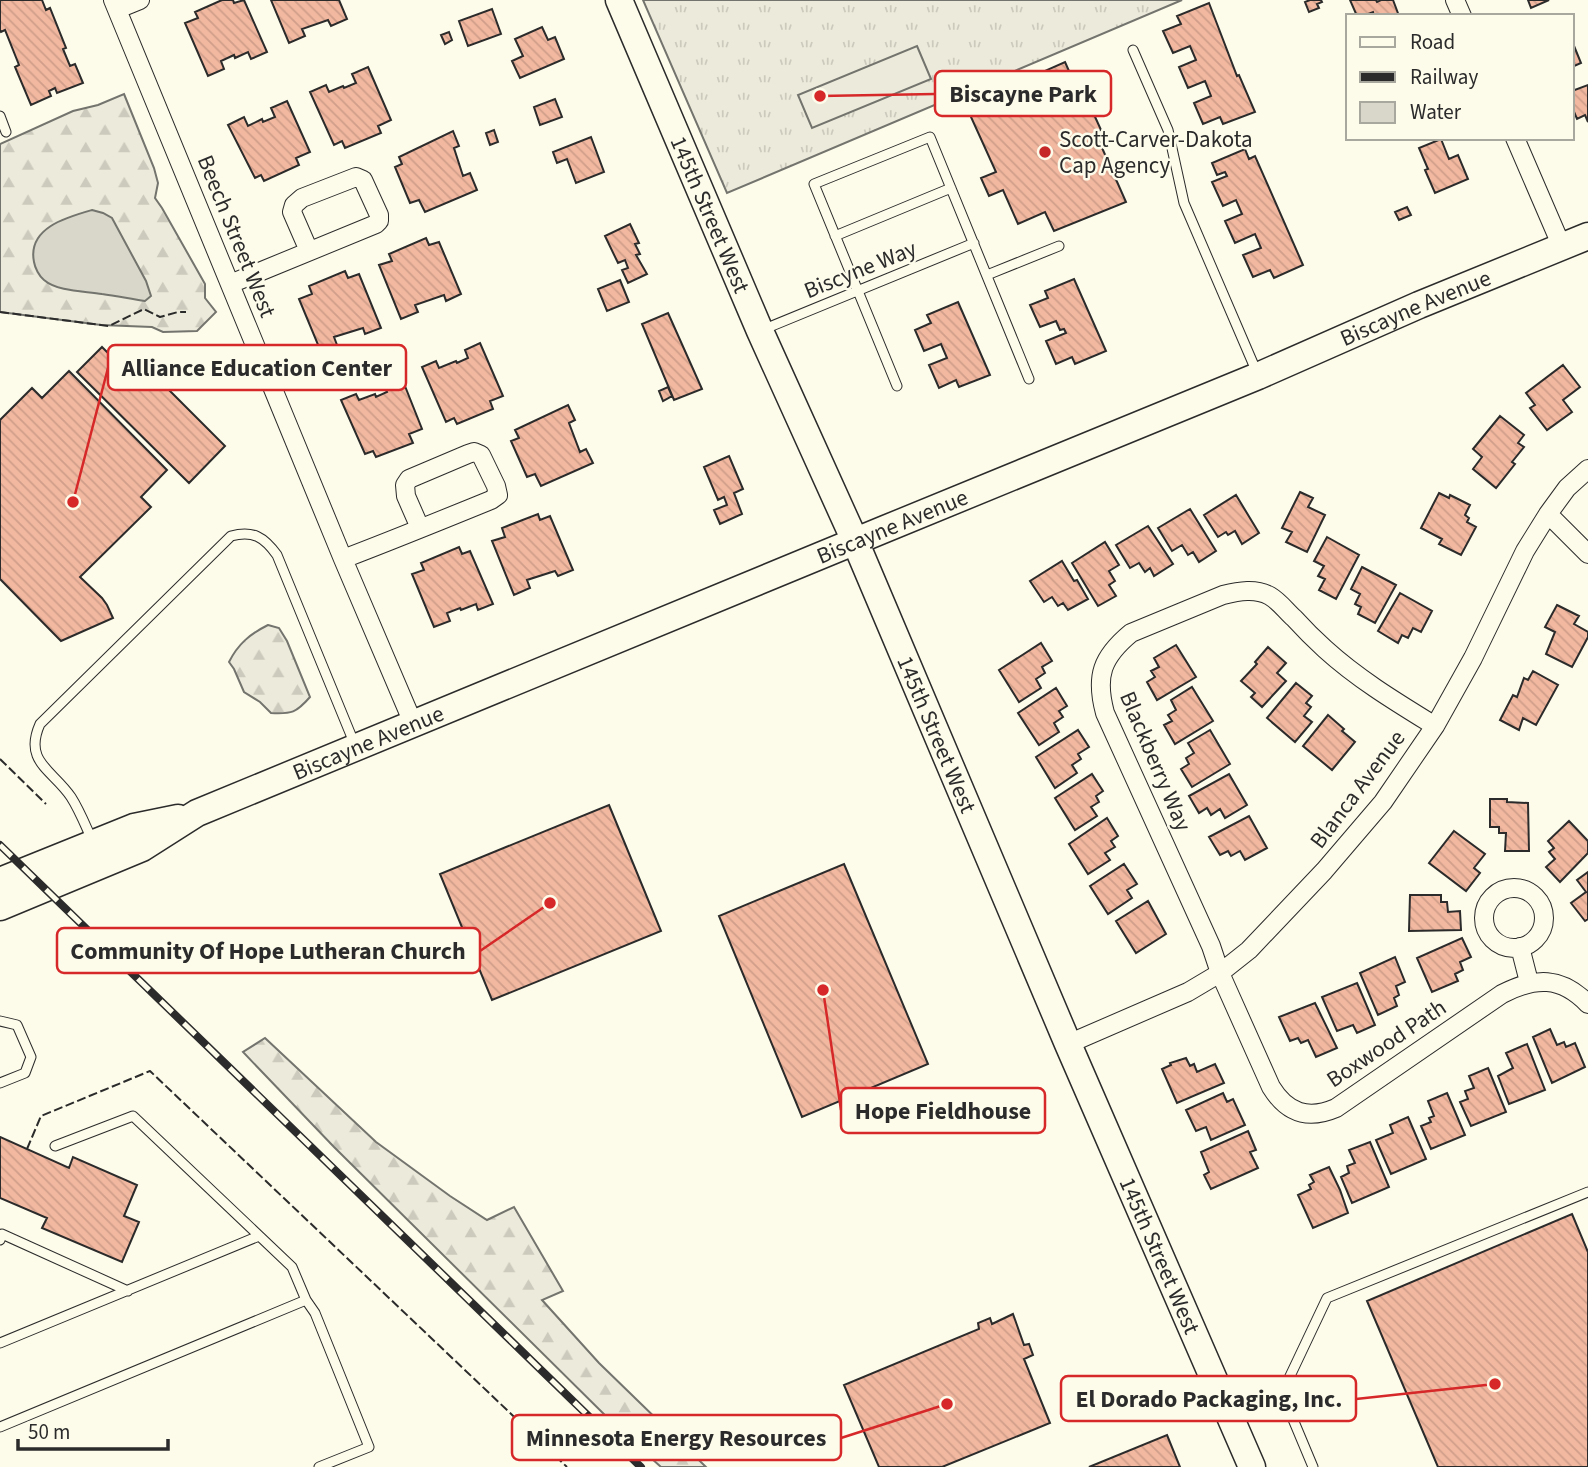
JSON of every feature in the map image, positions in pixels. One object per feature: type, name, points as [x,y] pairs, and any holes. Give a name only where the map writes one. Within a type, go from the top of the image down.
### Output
[{"type":"street","points":[[116,5],[140,0]]},
{"type":"street","name":"145th Street West","points":[[619,0],[760,331],[855,541],[1068,1044],[1252,1467]]},
{"type":"street","name":"Beech Street West","points":[[116,5],[413,723]]},
{"type":"street","points":[[1516,140],[1562,247]]},
{"type":"street","points":[[230,284],[376,224],[379,215],[363,180],[356,177],[302,198],[294,205],[292,212],[309,251]]},
{"type":"street","name":"Biscayne Avenue","points":[[0,907],[142,848],[197,813],[1258,376],[1419,305],[1588,236]]},
{"type":"street","points":[[343,559],[491,500],[498,495],[481,455],[474,452],[410,479],[405,485],[406,496],[420,528]]},
{"type":"street","name":"Blanca Avenue","points":[[1068,1044],[1188,992],[1220,973],[1249,950],[1324,872],[1383,802],[1435,726],[1473,658],[1525,551],[1567,488],[1588,469]]},
{"type":"street","points":[[1548,514],[1588,554]]},
{"type":"street","name":"Blackberry Way","points":[[1220,973],[1211,946],[1105,713],[1100,686],[1102,668],[1120,642],[1131,632],[1223,595],[1255,591],[1279,603],[1352,672],[1435,726]]},
{"type":"street","name":"Biscayne Avenue","points":[[0,881],[134,827],[197,813]]},
{"type":"street","points":[[1520,947],[1530,982],[1546,981],[1558,984],[1568,988],[1588,1004]]},
{"type":"street","name":"Boxwood Path","points":[[1220,973],[1271,1087],[1285,1104],[1304,1114],[1336,1108],[1502,994],[1530,982]]},
{"type":"lane","points":[[1133,50],[1168,130],[1184,203],[1258,376]]},
{"type":"lane","points":[[0,116],[6,132]]},
{"type":"lane","points":[[897,386],[814,184],[930,137],[1029,379]]},
{"type":"lane","points":[[835,236],[951,188]]},
{"type":"lane","name":"Biscyne Way","points":[[760,331],[974,243]]},
{"type":"lane","points":[[987,275],[1059,246]]},
{"type":"lane","points":[[93,844],[72,799],[41,763],[34,746],[35,735],[40,724],[231,536],[251,534],[262,538],[277,555],[355,747]]},
{"type":"lane","points":[[0,1021],[17,1025],[31,1057],[25,1073],[0,1083]]},
{"type":"lane","points":[[55,1146],[133,1116],[292,1267],[306,1300],[315,1313],[369,1447],[319,1467]]},
{"type":"lane","points":[[1230,1417],[1282,1393],[1327,1298],[1588,1192]]},
{"type":"lane","points":[[0,1240],[2,1234],[128,1290]]},
{"type":"lane","points":[[0,1342],[259,1236]]},
{"type":"lane","points":[[0,1427],[306,1300]]},
{"type":"lane","points":[[1282,1393],[1313,1467]]},
{"type":"green space","points":[[643,0],[1182,0],[727,193]]},
{"type":"green space","points":[[917,46],[931,79],[812,128],[798,95]]},
{"type":"green space","points":[[124,94],[154,168],[158,183],[155,198],[205,284],[205,298],[216,312],[197,331],[163,332],[152,327],[101,325],[0,312],[0,144],[73,111],[98,105]]},
{"type":"green space","points":[[268,625],[279,628],[287,641],[310,697],[289,713],[271,713],[244,692],[229,662],[245,640]]},
{"type":"green space","points":[[265,1038],[376,1142],[450,1196],[487,1220],[514,1207],[563,1291],[542,1300],[599,1363],[706,1467],[661,1467],[621,1431],[334,1147],[243,1052]]},
{"type":"water","points":[[92,210],[112,218],[146,281],[151,296],[145,301],[64,289],[50,284],[38,272],[33,250],[43,232],[71,216]]},
{"type":"building","points":[[0,0],[42,0],[46,10],[50,8],[70,66],[75,64],[83,83],[57,93],[55,88],[49,91],[51,96],[31,105],[15,67],[19,65],[5,30],[0,30]]},
{"type":"building","points":[[222,0],[233,0],[234,3],[244,0],[267,52],[251,59],[248,52],[235,58],[234,55],[221,61],[224,69],[208,76],[185,23],[198,18],[195,12]]},
{"type":"building","points":[[271,0],[339,0],[347,19],[331,26],[328,20],[302,29],[305,36],[289,43]]},
{"type":"building","points":[[1350,0],[1393,0],[1398,14],[1373,12],[1356,14]]},
{"type":"building","points":[[1528,0],[1549,0],[1531,8]]},
{"type":"building","points":[[1305,2],[1322,2],[1317,4],[1319,8],[1309,12]]},
{"type":"building","points":[[1209,3],[1237,76],[1239,75],[1255,112],[1223,124],[1220,117],[1203,124],[1194,103],[1211,96],[1205,81],[1188,88],[1179,67],[1196,60],[1190,46],[1173,53],[1163,31],[1181,24],[1177,16]]},
{"type":"building","points":[[492,9],[501,34],[468,46],[459,21]]},
{"type":"building","points":[[542,27],[548,40],[555,37],[564,59],[520,78],[512,61],[523,56],[515,39]]},
{"type":"building","points":[[449,32],[452,40],[445,44],[441,35]]},
{"type":"building","points":[[1574,46],[1581,63],[1574,66]]},
{"type":"building","name":"Scott-Carver-Dakota Cap Agency","points":[[1065,62],[1087,112],[1092,110],[1101,130],[1095,132],[1126,202],[1054,231],[1045,212],[1018,224],[1003,190],[989,196],[981,178],[996,172],[966,106]]},
{"type":"building","points":[[368,67],[391,120],[378,126],[381,133],[345,148],[342,141],[334,145],[310,92],[326,85],[329,92],[356,83],[352,74]]},
{"type":"building","points":[[1588,85],[1588,122],[1585,115],[1577,119],[1574,112],[1574,90]]},
{"type":"building","points":[[555,99],[562,117],[540,125],[534,107]]},
{"type":"building","points":[[287,101],[310,152],[296,158],[299,165],[264,181],[261,175],[255,178],[228,125],[244,117],[248,126],[262,119],[263,122],[275,117],[271,108]]},
{"type":"building","points":[[494,130],[498,142],[490,145],[486,133]]},
{"type":"building","points":[[453,131],[459,146],[454,148],[463,176],[470,173],[477,190],[425,212],[419,200],[410,203],[395,167],[402,164],[399,157]]},
{"type":"building","points":[[591,137],[604,172],[576,183],[567,159],[557,163],[553,152]]},
{"type":"building","points":[[1441,140],[1449,159],[1458,155],[1468,179],[1435,193],[1419,148]]},
{"type":"building","points":[[1245,149],[1249,159],[1255,156],[1303,265],[1274,278],[1270,270],[1253,277],[1243,255],[1261,248],[1255,234],[1235,243],[1225,221],[1242,214],[1236,200],[1223,206],[1212,182],[1227,176],[1225,172],[1217,175],[1212,163]]},
{"type":"building","points":[[1407,207],[1411,215],[1399,220],[1395,212]]},
{"type":"building","points":[[630,224],[639,243],[635,244],[640,254],[636,255],[647,274],[628,283],[622,270],[628,268],[625,260],[618,263],[605,236]]},
{"type":"building","points":[[426,238],[429,245],[439,242],[461,294],[446,301],[444,295],[415,305],[418,312],[401,319],[379,265],[392,261],[389,254]]},
{"type":"building","points":[[345,271],[348,278],[359,274],[381,328],[365,334],[363,328],[334,337],[337,345],[321,352],[299,299],[312,294],[309,286]]},
{"type":"building","points":[[1074,279],[1106,351],[1075,364],[1072,357],[1056,364],[1046,341],[1066,333],[1064,329],[1060,330],[1056,321],[1040,327],[1030,305],[1048,298],[1045,291]]},
{"type":"building","points":[[620,280],[629,302],[607,311],[598,289]]},
{"type":"building","points":[[958,302],[990,375],[959,387],[956,380],[939,388],[929,365],[947,358],[941,344],[924,351],[915,330],[931,323],[927,315]]},
{"type":"building","points":[[668,313],[702,389],[674,400],[642,324]]},
{"type":"building","points":[[480,343],[503,396],[490,401],[493,409],[457,424],[454,418],[446,422],[422,367],[436,361],[439,368],[456,361],[457,363],[468,358],[465,350]]},
{"type":"building","points":[[102,347],[115,360],[127,348],[225,446],[189,483],[77,372]]},
{"type":"building","points":[[1563,365],[1580,387],[1563,400],[1572,412],[1547,430],[1530,408],[1535,405],[1526,393]]},
{"type":"building","points":[[69,371],[167,470],[141,497],[151,507],[80,577],[102,598],[113,618],[61,641],[0,579],[0,420],[32,388],[42,398]]},
{"type":"building","points":[[401,376],[422,429],[409,434],[413,443],[376,457],[373,451],[365,454],[341,400],[356,394],[359,400],[375,394],[376,397],[387,392],[383,383]]},
{"type":"building","points":[[668,387],[672,396],[663,401],[659,391]]},
{"type":"building","points":[[568,405],[575,420],[569,423],[580,452],[586,449],[593,463],[541,486],[535,474],[527,477],[511,441],[519,438],[515,430]]},
{"type":"building","points":[[1500,416],[1524,435],[1518,443],[1524,447],[1512,462],[1515,464],[1496,488],[1473,469],[1482,457],[1473,449]]},
{"type":"building","points":[[729,456],[743,489],[734,493],[742,514],[720,524],[714,510],[727,505],[724,497],[718,500],[704,467]]},
{"type":"building","points":[[1300,492],[1313,498],[1308,507],[1325,515],[1307,552],[1286,542],[1292,532],[1282,528]]},
{"type":"building","points":[[1439,493],[1449,498],[1450,495],[1470,505],[1465,515],[1469,518],[1467,522],[1476,527],[1461,555],[1439,544],[1442,539],[1421,528]]},
{"type":"building","points":[[1236,495],[1259,533],[1242,544],[1235,531],[1218,537],[1204,515]]},
{"type":"building","points":[[1190,509],[1216,551],[1199,562],[1193,552],[1188,555],[1182,545],[1172,551],[1158,528]]},
{"type":"building","points":[[538,514],[540,520],[550,516],[573,570],[558,576],[555,571],[527,580],[530,588],[514,595],[492,541],[505,537],[502,528]]},
{"type":"building","points":[[1148,526],[1173,564],[1154,576],[1150,568],[1145,572],[1139,563],[1130,568],[1116,545]]},
{"type":"building","points":[[1327,537],[1359,555],[1336,599],[1319,590],[1325,579],[1318,576],[1324,566],[1314,561]]},
{"type":"building","points":[[1105,542],[1119,565],[1109,571],[1115,581],[1109,585],[1116,596],[1098,606],[1072,563]]},
{"type":"building","points":[[459,547],[462,554],[470,551],[493,604],[478,610],[476,604],[447,613],[450,621],[434,627],[412,574],[424,570],[421,563]]},
{"type":"building","points":[[1062,561],[1088,599],[1068,610],[1063,603],[1058,606],[1052,597],[1044,602],[1030,581]]},
{"type":"building","points":[[1362,567],[1396,585],[1375,623],[1358,614],[1361,607],[1355,604],[1360,594],[1351,589]]},
{"type":"building","points":[[1400,593],[1432,611],[1421,632],[1413,628],[1408,638],[1402,635],[1398,643],[1378,631]]},
{"type":"building","points":[[1557,605],[1579,616],[1574,624],[1588,632],[1572,667],[1546,654],[1555,632],[1545,627]]},
{"type":"building","points":[[1041,643],[1052,661],[1042,667],[1045,673],[1036,679],[1041,688],[1019,702],[999,670]]},
{"type":"building","points":[[1176,645],[1196,677],[1157,700],[1147,682],[1155,677],[1151,671],[1159,667],[1154,658]]},
{"type":"building","points":[[1268,647],[1286,663],[1277,673],[1286,681],[1262,707],[1251,697],[1255,693],[1241,681]]},
{"type":"building","points":[[1533,671],[1558,685],[1536,725],[1523,718],[1519,730],[1500,720],[1513,695],[1517,697],[1524,678],[1528,680]]},
{"type":"building","points":[[1296,683],[1312,696],[1306,703],[1311,707],[1304,716],[1312,722],[1295,742],[1267,718]]},
{"type":"building","points":[[1192,687],[1213,721],[1175,744],[1164,725],[1172,721],[1168,715],[1176,710],[1171,700]]},
{"type":"building","points":[[1056,688],[1067,706],[1059,711],[1063,717],[1054,723],[1059,732],[1039,745],[1018,713]]},
{"type":"building","points":[[1328,715],[1355,742],[1332,770],[1303,746]]},
{"type":"building","points":[[1078,730],[1089,747],[1078,754],[1081,759],[1072,765],[1077,773],[1055,788],[1036,757]]},
{"type":"building","points":[[1210,730],[1230,764],[1192,787],[1181,769],[1189,764],[1186,758],[1194,753],[1188,743]]},
{"type":"building","points":[[1092,774],[1103,791],[1096,796],[1099,802],[1091,807],[1097,816],[1075,830],[1055,798]]},
{"type":"building","points":[[1229,774],[1247,805],[1225,818],[1220,809],[1211,815],[1207,808],[1199,813],[1189,796]]},
{"type":"building","points":[[1490,799],[1528,803],[1529,851],[1505,851],[1506,833],[1499,833],[1499,827],[1490,827]]},
{"type":"building","points":[[609,805],[661,931],[492,1000],[440,874]]},
{"type":"building","points":[[1249,816],[1267,848],[1245,860],[1240,851],[1231,856],[1228,851],[1220,855],[1209,837]]},
{"type":"building","points":[[1107,818],[1118,836],[1111,841],[1115,847],[1105,853],[1110,860],[1088,874],[1069,844]]},
{"type":"building","points":[[1569,821],[1588,841],[1588,853],[1560,882],[1546,867],[1555,859],[1549,852],[1554,848],[1548,841]]},
{"type":"building","points":[[1454,831],[1485,854],[1474,868],[1480,873],[1466,891],[1429,863]]},
{"type":"building","points":[[844,864],[928,1064],[802,1117],[719,916]]},
{"type":"building","points":[[1124,864],[1137,884],[1127,890],[1132,898],[1108,914],[1090,886]]},
{"type":"building","points":[[1588,872],[1588,919],[1585,921],[1571,903],[1586,892],[1577,880]]},
{"type":"building","points":[[1410,895],[1441,895],[1441,902],[1447,902],[1448,912],[1460,911],[1461,930],[1409,931]]},
{"type":"building","points":[[1148,901],[1166,934],[1136,953],[1116,921]]},
{"type":"building","points":[[1462,938],[1471,957],[1460,962],[1463,970],[1455,974],[1458,981],[1432,992],[1417,958]]},
{"type":"building","points":[[1395,957],[1405,982],[1396,986],[1399,995],[1394,998],[1397,1006],[1378,1015],[1360,973]]},
{"type":"building","points":[[1357,983],[1375,1025],[1357,1033],[1353,1025],[1337,1031],[1322,997]]},
{"type":"building","points":[[1315,1003],[1337,1048],[1316,1057],[1308,1040],[1301,1043],[1298,1038],[1290,1041],[1279,1017]]},
{"type":"building","points":[[1550,1029],[1557,1045],[1564,1042],[1566,1047],[1575,1043],[1585,1067],[1552,1083],[1533,1037]]},
{"type":"building","points":[[1527,1044],[1545,1090],[1509,1104],[1498,1076],[1513,1068],[1506,1053]]},
{"type":"building","points":[[1186,1058],[1190,1066],[1194,1064],[1197,1072],[1215,1064],[1224,1083],[1177,1103],[1162,1069],[1171,1065],[1170,1063]]},
{"type":"building","points":[[1488,1068],[1506,1112],[1471,1126],[1460,1102],[1468,1099],[1465,1091],[1474,1088],[1469,1076]]},
{"type":"building","points":[[1223,1093],[1227,1102],[1233,1099],[1245,1125],[1211,1140],[1206,1127],[1196,1131],[1186,1110]]},
{"type":"building","points":[[1447,1093],[1465,1135],[1431,1149],[1421,1126],[1431,1122],[1429,1118],[1434,1116],[1428,1101]]},
{"type":"building","points":[[1408,1117],[1426,1159],[1391,1174],[1376,1140],[1393,1133],[1390,1125]]},
{"type":"building","points":[[1248,1131],[1256,1150],[1250,1152],[1258,1168],[1211,1189],[1204,1175],[1209,1172],[1201,1152]]},
{"type":"building","points":[[0,1137],[69,1168],[73,1157],[137,1185],[124,1216],[139,1222],[122,1262],[42,1228],[47,1218],[0,1198]]},
{"type":"building","points":[[1370,1142],[1389,1187],[1352,1203],[1341,1177],[1349,1173],[1347,1166],[1355,1163],[1349,1150]]},
{"type":"building","points":[[1329,1167],[1348,1213],[1313,1228],[1298,1195],[1311,1189],[1309,1185],[1314,1182],[1310,1175]]},
{"type":"building","points":[[1572,1214],[1588,1252],[1588,1467],[1438,1467],[1367,1301]]},
{"type":"building","points":[[1013,1314],[1024,1345],[1029,1344],[1033,1355],[1024,1359],[1050,1423],[942,1467],[879,1467],[844,1385],[979,1329],[978,1323],[990,1318],[992,1324]]},
{"type":"building","points":[[1167,1435],[1180,1467],[1089,1467]]},
{"type":"railway","points":[[0,845],[641,1467]]},
{"type":"fence","points":[[0,312],[109,326],[144,309],[160,317],[186,312]]},
{"type":"fence","points":[[0,759],[46,804]]},
{"type":"fence","points":[[27,1149],[41,1116],[150,1071],[567,1467]]},
{"type":"place","name":"Biscayne Park","points":[[820,96]]},
{"type":"place","name":"Scott-Carver-Dakota Cap Agency","points":[[1045,152]]},
{"type":"place","name":"Alliance Education Center","points":[[73,502]]},
{"type":"place","name":"Community Of Hope Lutheran Church","points":[[550,903]]},
{"type":"place","name":"Hope Fieldhouse","points":[[823,990]]},
{"type":"place","name":"El Dorado Packaging, Inc.","points":[[1495,1384]]},
{"type":"place","name":"Minnesota Energy Resources","points":[[947,1404]]}]
